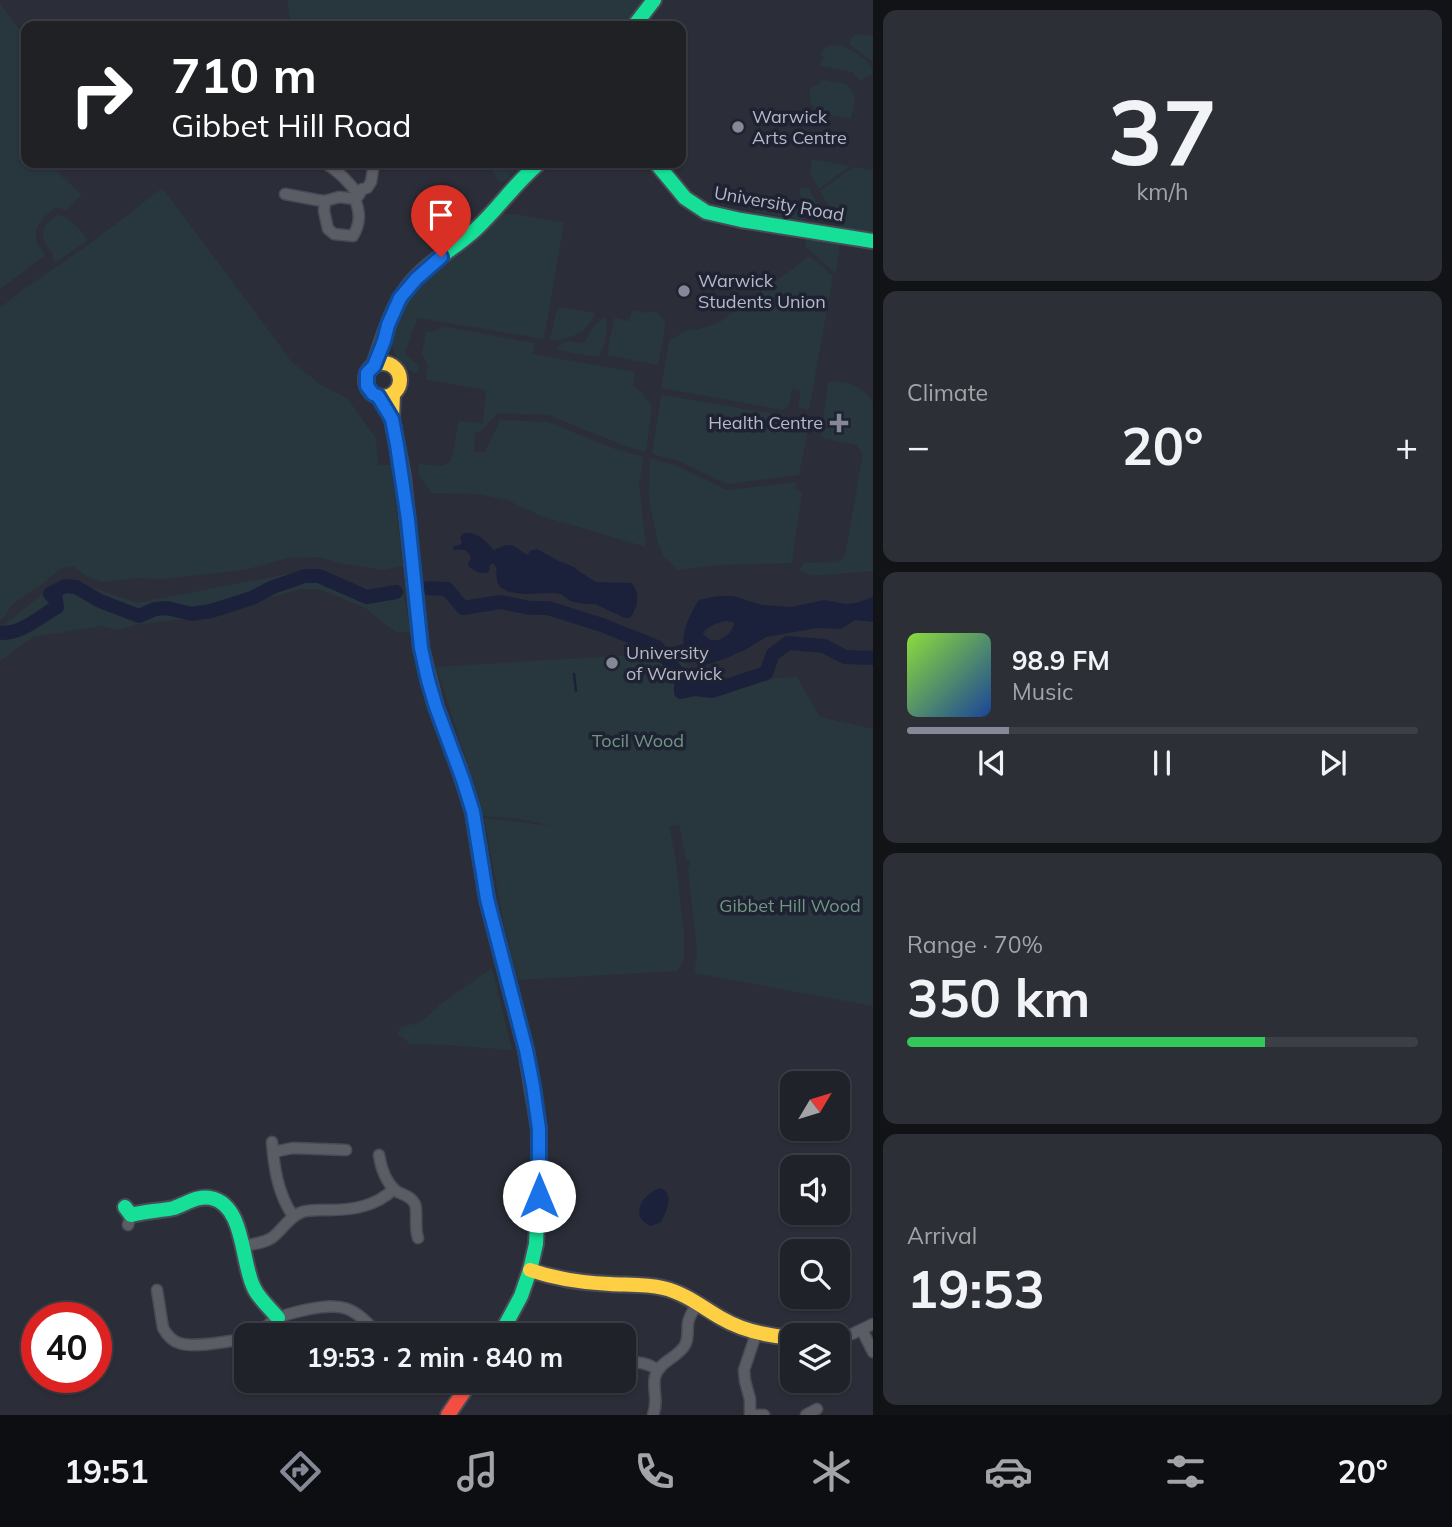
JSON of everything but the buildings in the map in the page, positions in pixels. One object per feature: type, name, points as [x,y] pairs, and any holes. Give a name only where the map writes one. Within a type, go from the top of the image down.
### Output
[{"type":"street","points":[[638,21],[654,0]]},
{"type":"street","points":[[326,201],[324,211],[328,229],[334,234],[353,236],[360,222],[357,197],[344,177],[332,168]]},
{"type":"street","points":[[357,197],[371,182],[373,168]]},
{"type":"street","points":[[393,394],[383,397],[373,394],[367,386],[367,373],[374,366],[395,307],[407,288],[476,229],[533,168]]},
{"type":"street","name":"University Road","points":[[660,168],[685,198],[698,208],[713,214],[873,241]]},
{"type":"street","points":[[285,194],[326,201],[339,197],[357,197]]},
{"type":"street","points":[[384,341],[400,380],[393,394],[392,419],[403,477],[421,648],[436,707],[473,812],[487,899],[526,1050],[539,1129],[540,1180],[536,1244],[521,1296],[506,1323]]},
{"type":"street","points":[[374,366],[383,363],[392,366]]},
{"type":"street","points":[[378,396],[392,419]]},
{"type":"street","points":[[293,1216],[284,1200],[275,1170],[272,1147],[346,1150]]},
{"type":"street","points":[[379,1155],[381,1167],[394,1189],[409,1197],[415,1204],[415,1228],[418,1238]]},
{"type":"street","points":[[242,1247],[272,1238],[293,1216],[308,1210],[357,1208],[382,1199],[394,1189]]},
{"type":"street","points":[[128,1216],[173,1208],[194,1199],[211,1198],[222,1203],[234,1216],[254,1288],[278,1318]]},
{"type":"street","points":[[530,1270],[567,1281],[664,1288],[756,1334],[780,1337]]},
{"type":"street","points":[[157,1290],[163,1328],[170,1338],[180,1344],[191,1345],[234,1340]]},
{"type":"street","points":[[653,1415],[656,1405],[654,1381],[657,1370],[685,1346],[690,1318],[698,1303]]},
{"type":"street","points":[[272,1323],[278,1318],[334,1306],[353,1312],[367,1323]]},
{"type":"street","points":[[850,1334],[873,1324]]},
{"type":"street","points":[[862,1330],[873,1352]]},
{"type":"street","points":[[756,1334],[744,1370],[745,1381],[750,1399],[750,1415],[764,1415]]},
{"type":"street","points":[[636,1364],[645,1364],[657,1370]]},
{"type":"street","points":[[448,1415],[463,1393]]},
{"type":"street","points":[[806,1415],[817,1409]]},
{"type":"green space","points":[[287,0],[646,0],[631,21],[290,21]]},
{"type":"green space","points":[[0,4],[21,31],[21,168],[64,168],[59,174],[82,195],[66,210],[57,207],[45,216],[39,225],[36,239],[45,254],[0,289]]},
{"type":"green space","points":[[857,34],[873,36],[873,62],[850,45],[851,38]]},
{"type":"green space","points":[[832,45],[859,55],[872,68],[873,73],[860,81],[853,72],[821,66],[821,60],[825,58],[821,55],[823,51]]},
{"type":"green space","points":[[824,80],[846,84],[855,97],[851,119],[819,113],[810,102],[810,89]]},
{"type":"green space","points":[[812,159],[850,166],[819,189],[810,174]]},
{"type":"green space","points":[[853,167],[873,170],[873,233],[842,228],[820,191]]},
{"type":"green space","points":[[490,168],[517,168],[504,182],[499,181]]},
{"type":"green space","points":[[806,187],[824,214],[823,218],[815,220],[799,193],[800,189]]},
{"type":"green space","points":[[162,188],[292,362],[321,385],[347,398],[376,438],[378,465],[391,465],[403,566],[382,570],[319,557],[288,558],[244,570],[103,582],[87,577],[73,566],[61,568],[11,606],[0,620],[0,308]]},
{"type":"green space","points":[[768,201],[799,208],[807,221],[754,212]]},
{"type":"green space","points":[[498,213],[564,223],[544,339],[418,318],[405,351],[420,367],[415,373],[403,365],[392,346],[392,335],[399,312],[418,283]]},
{"type":"green space","points":[[58,215],[71,221],[88,240],[58,261],[54,261],[43,233],[47,224]]},
{"type":"green space","points":[[806,237],[840,244],[836,274],[805,246]]},
{"type":"green space","points":[[810,256],[833,276],[809,410],[798,408],[801,391],[792,389],[788,407],[783,410],[661,388],[669,341],[688,329],[697,330],[720,322]]},
{"type":"green space","points":[[563,307],[595,313],[584,330],[552,341],[550,340],[557,309]]},
{"type":"green space","points":[[632,310],[658,313],[666,323],[658,365],[607,355],[614,318],[629,321]]},
{"type":"green space","points":[[605,317],[606,337],[599,356],[557,350],[566,341],[580,344],[585,342],[593,327]]},
{"type":"green space","points":[[442,326],[535,343],[533,354],[635,372],[633,386],[640,390],[652,407],[646,452],[548,415],[498,413],[482,430],[475,433],[474,452],[485,452],[500,420],[548,422],[615,449],[644,457],[639,484],[646,547],[541,516],[507,500],[478,494],[432,493],[419,476],[418,464],[442,466],[451,461],[459,421],[483,424],[486,390],[427,380],[428,366],[422,353],[426,332],[438,330]]},
{"type":"green space","points":[[832,381],[856,386],[873,403],[873,574],[872,571],[812,576],[800,570],[803,563],[838,562],[845,556],[863,454],[856,445],[823,438],[821,435],[828,384]]},
{"type":"green space","points":[[663,395],[810,420],[799,475],[727,484],[679,461],[652,454]]},
{"type":"green space","points":[[650,458],[677,466],[727,490],[797,482],[796,490],[802,492],[792,563],[718,565],[678,570],[664,557],[658,542],[649,500]]},
{"type":"green space","points":[[313,569],[373,590],[402,586],[411,632],[396,632],[365,608],[334,595],[318,589],[301,589],[202,617],[139,624],[118,630],[101,626],[33,637],[0,661],[0,628],[62,582],[78,582],[137,603]]},
{"type":"green space","points":[[649,654],[678,659],[703,674],[714,693],[775,678],[797,677],[820,717],[873,729],[873,1006],[694,973],[697,953],[690,866],[679,825],[669,826],[684,932],[684,958],[677,971],[518,980],[503,921],[484,818],[553,826],[484,816],[436,667]]},
{"type":"green space","points":[[492,968],[512,1050],[410,1044],[398,1034],[400,1027],[421,1022],[443,1002]]},
{"type":"water","points":[[464,533],[480,537],[494,550],[511,545],[528,555],[530,551],[537,549],[574,567],[596,582],[631,583],[637,595],[635,609],[630,618],[625,618],[595,604],[570,601],[561,594],[509,592],[497,582],[496,567],[493,563],[487,573],[479,573],[469,567],[468,562],[471,559],[467,551],[454,550],[453,546],[460,545],[460,537]]},
{"type":"water","points":[[733,596],[762,605],[791,607],[824,600],[856,603],[873,597],[873,622],[855,620],[841,629],[817,628],[766,637],[745,650],[706,665],[690,655],[683,640],[690,615],[699,600]],"holes":[[[733,622],[732,630],[720,640],[711,640],[703,633],[716,624]]]},
{"type":"water","points":[[660,1188],[667,1194],[667,1208],[661,1222],[651,1226],[640,1217],[640,1206],[648,1195]]},
{"type":"waterway","points":[[0,633],[23,628],[57,607],[56,600],[50,594],[65,586],[76,587],[100,601],[139,616],[155,609],[167,608],[192,614],[211,611],[252,598],[273,587],[305,576],[319,576],[367,597],[396,592]]},
{"type":"waterway","points":[[428,588],[447,589],[463,608],[500,602],[530,608],[548,608],[602,625],[657,647],[681,677],[681,692],[695,689],[712,691],[766,673],[773,654],[788,643],[824,646],[845,657],[873,658]]},
{"type":"waterway","points":[[661,652],[684,645]]},
{"type":"waterway","points":[[574,674],[576,691]]},
{"type":"traffic: fast","points":[[638,21],[654,0]]},
{"type":"traffic: fast","points":[[374,365],[387,326],[413,281],[475,230],[534,168]]},
{"type":"traffic: fast","points":[[660,168],[685,198],[706,212],[873,241]]},
{"type":"traffic: fast","points":[[459,768],[473,812],[487,899],[526,1050],[539,1129],[536,1244],[521,1296],[506,1323]]},
{"type":"traffic: fast","points":[[125,1207],[131,1215],[174,1208],[201,1198],[211,1198],[222,1203],[236,1223],[254,1288],[278,1318]]},
{"type":"traffic: slow","points":[[383,363],[395,368],[400,380],[395,392],[383,397],[371,392],[366,380],[371,368],[383,363]]},
{"type":"traffic: slow","points":[[393,394],[392,419],[403,477],[421,648],[436,707],[459,768]]},
{"type":"traffic: slow","points":[[530,1270],[579,1282],[643,1285],[671,1290],[747,1330],[780,1336]]},
{"type":"traffic: jam","points":[[448,1415],[463,1393]]},
{"type":"place","name":"Warwick Arts Centre","points":[[738,127]]},
{"type":"place","name":"Warwick Students Union","points":[[684,291]]},
{"type":"place","name":"Health Centre","points":[[839,423]]},
{"type":"place","name":"University of Warwick","points":[[612,663]]},
{"type":"route","points":[[441,257],[407,288],[400,298],[374,366],[367,373],[367,386],[378,396],[392,419],[403,477],[421,648],[436,707],[473,812],[493,927],[526,1050],[539,1129],[539,1196]]},
{"type":"park label","name":"Tocil Wood","points":[[638,741]]},
{"type":"park label","name":"Gibbet Hill Wood","points":[[790,906]]}]
